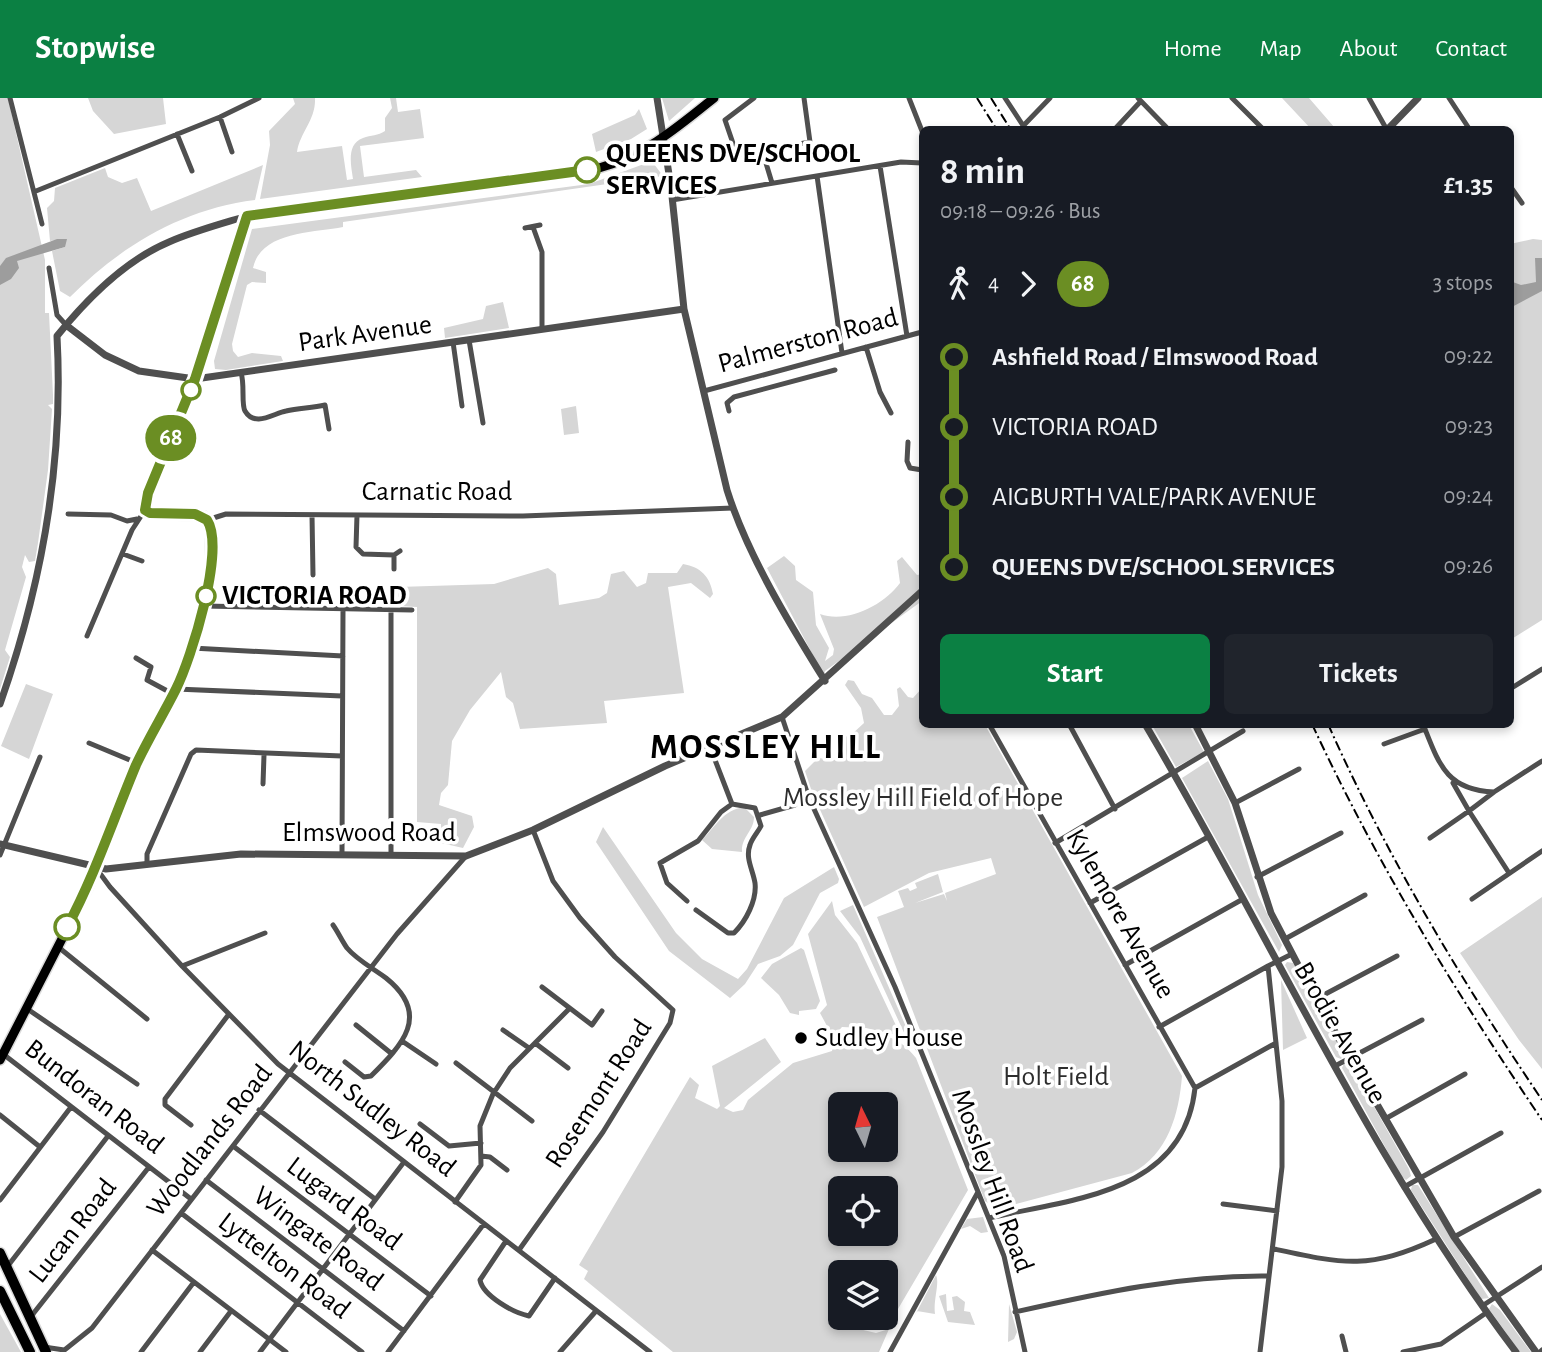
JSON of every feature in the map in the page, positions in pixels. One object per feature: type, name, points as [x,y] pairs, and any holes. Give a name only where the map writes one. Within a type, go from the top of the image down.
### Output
[{"type":"highway","points":[[0,1253],[44,1349]]},
{"type":"highway","points":[[0,1291],[30,1352]]},
{"type":"main road","points":[[143,513],[148,493],[195,379],[247,216],[599,168],[621,162],[663,138],[714,98]]},
{"type":"main road","name":"Carnatic Road","points":[[143,513],[195,514],[207,520]]},
{"type":"main road","points":[[2,1057],[96,868],[137,764],[174,691],[192,648],[211,570],[213,546],[207,520]]},
{"type":"street","points":[[10,98],[36,191],[42,224]]},
{"type":"street","points":[[36,191],[219,117],[258,98]]},
{"type":"street","points":[[657,98],[684,309],[733,508],[781,606],[825,681]]},
{"type":"street","points":[[754,98],[725,120],[737,155],[810,142],[804,98]]},
{"type":"street","points":[[909,98],[920,126]]},
{"type":"street","points":[[1005,98],[1024,126]]},
{"type":"street","points":[[1026,126],[1050,98]]},
{"type":"street","points":[[1232,98],[1260,126]]},
{"type":"street","points":[[1368,98],[1385,126]]},
{"type":"street","points":[[1391,126],[1419,98]]},
{"type":"street","points":[[1449,98],[1468,126]]},
{"type":"street","points":[[1117,126],[1139,99],[1165,126]]},
{"type":"street","points":[[219,117],[232,152]]},
{"type":"street","points":[[177,134],[192,171]]},
{"type":"street","points":[[762,150],[772,183]]},
{"type":"street","points":[[672,200],[880,166],[919,163]]},
{"type":"street","points":[[880,166],[907,336]]},
{"type":"street","points":[[817,176],[842,353]]},
{"type":"street","points":[[1514,192],[1522,203]]},
{"type":"street","points":[[0,704],[39,573],[48,524],[60,412],[57,336],[132,263],[167,242],[247,216]]},
{"type":"street","points":[[525,229],[540,225]]},
{"type":"street","points":[[533,227],[542,252],[542,329]]},
{"type":"street","points":[[50,268],[57,315],[66,325]]},
{"type":"street","name":"Park Avenue","points":[[66,325],[105,355],[139,371],[195,379],[684,309]]},
{"type":"street","name":"Palmerston Road","points":[[704,391],[919,333]]},
{"type":"street","points":[[470,340],[484,424]]},
{"type":"street","points":[[453,342],[462,406]]},
{"type":"street","points":[[866,347],[880,392],[891,413]]},
{"type":"street","points":[[799,365],[802,379]]},
{"type":"street","points":[[729,411],[727,402],[734,397],[835,370]]},
{"type":"street","points":[[241,373],[246,392],[244,410],[248,414],[268,419],[285,411],[325,405],[329,429]]},
{"type":"street","points":[[729,383],[734,397]]},
{"type":"street","points":[[908,442],[907,461],[910,468],[919,470]]},
{"type":"street","name":"Carnatic Road","points":[[207,520],[226,514],[539,515],[733,508]]},
{"type":"street","points":[[68,514],[111,514],[134,521],[143,513]]},
{"type":"street","points":[[87,636],[143,513]]},
{"type":"street","points":[[312,515],[313,575]]},
{"type":"street","points":[[357,515],[355,547],[363,554],[394,555],[400,551]]},
{"type":"street","points":[[123,554],[142,561]]},
{"type":"street","points":[[394,555],[394,569]]},
{"type":"street","name":"Elmswood Road","points":[[2,845],[96,868],[112,869],[241,854],[391,853],[466,856],[533,830],[710,747],[782,717],[919,597]]},
{"type":"street","points":[[203,606],[412,610]]},
{"type":"street","points":[[342,854],[343,609]]},
{"type":"street","points":[[391,610],[391,853]]},
{"type":"street","points":[[192,648],[342,656]]},
{"type":"street","points":[[136,658],[150,667],[147,680],[174,691],[342,696]]},
{"type":"street","points":[[1514,687],[1542,669]]},
{"type":"street","name":"Mossley Hill Road","points":[[782,717],[809,798],[895,988],[1004,1256],[1025,1352]]},
{"type":"street","name":"Kylemore Avenue","points":[[993,728],[1195,1088]]},
{"type":"street","points":[[1071,728],[1115,808]]},
{"type":"street","name":"Brodie Avenue","points":[[1147,728],[1243,899],[1272,964],[1436,1239],[1516,1352]]},
{"type":"street","name":"Brodie Avenue","points":[[1197,728],[1235,803],[1257,877],[1316,999],[1454,1237],[1539,1352]]},
{"type":"street","points":[[1384,744],[1422,728]]},
{"type":"street","points":[[1424,728],[1441,766],[1509,873]]},
{"type":"street","points":[[1055,843],[1243,731]]},
{"type":"street","points":[[89,743],[137,764]]},
{"type":"street","points":[[710,747],[732,804]]},
{"type":"street","points":[[147,864],[147,854],[191,754],[196,750],[264,755],[342,756]]},
{"type":"street","points":[[263,784],[264,755]]},
{"type":"street","points":[[0,855],[40,757]]},
{"type":"street","points":[[1430,838],[1542,761]]},
{"type":"street","points":[[1235,803],[1299,769]]},
{"type":"street","points":[[1452,780],[1467,789],[1494,792]]},
{"type":"street","points":[[687,901],[667,883],[660,863],[698,841],[721,812],[732,804],[755,808],[760,815],[761,826],[750,844],[748,855],[755,882],[754,899],[741,926],[734,933],[728,933],[696,910]]},
{"type":"street","points":[[760,815],[795,805]]},
{"type":"street","name":"Rosemont Road","points":[[519,1250],[603,1132],[670,1023],[673,1010],[615,957],[580,918],[554,881],[533,830]]},
{"type":"street","points":[[1257,877],[1341,833]]},
{"type":"street","points":[[1090,903],[1208,837]]},
{"type":"street","points":[[1472,898],[1542,851]]},
{"type":"street","name":"Woodlands Road","points":[[44,1349],[63,1351],[92,1328],[371,967],[466,856]]},
{"type":"street","name":"North Sudley Road","points":[[96,868],[182,966],[289,1073],[650,1352]]},
{"type":"street","points":[[1285,939],[1365,895]]},
{"type":"street","points":[[1125,965],[1243,899]]},
{"type":"street","points":[[333,925],[348,950],[390,981],[409,1006],[410,1026],[402,1041],[371,1076],[365,1077],[345,1062]]},
{"type":"street","points":[[182,966],[265,933]]},
{"type":"street","points":[[57,946],[147,1020]]},
{"type":"street","points":[[1159,1027],[1292,954]]},
{"type":"street","points":[[1316,999],[1397,956]]},
{"type":"street","points":[[1260,1352],[1282,1167],[1282,1101],[1272,964]]},
{"type":"street","points":[[542,988],[592,1025],[602,1011]]},
{"type":"street","points":[[26,1008],[137,1084]]},
{"type":"street","points":[[454,1202],[478,1172],[482,1117],[494,1094],[510,1068],[569,1009]]},
{"type":"street","points":[[191,1125],[165,1105],[165,1099],[229,1014]]},
{"type":"street","points":[[1335,1066],[1422,1020]]},
{"type":"street","points":[[356,1025],[391,1054]]},
{"type":"street","points":[[503,1030],[529,1048]]},
{"type":"street","points":[[402,1041],[436,1064]]},
{"type":"street","points":[[535,1043],[568,1068]]},
{"type":"street","points":[[989,1218],[1113,1190],[1134,1181],[1163,1159],[1179,1137],[1195,1088],[1276,1043]]},
{"type":"street","name":"Bundoran Road","points":[[2,1057],[191,1199]]},
{"type":"street","points":[[456,1063],[532,1121]]},
{"type":"street","points":[[1385,1119],[1465,1074]]},
{"type":"street","points":[[0,1200],[71,1107]]},
{"type":"street","points":[[259,1110],[375,1199]]},
{"type":"street","points":[[0,1115],[40,1147]]},
{"type":"street","points":[[420,1124],[449,1146],[481,1143]]},
{"type":"street","points":[[1404,1187],[1501,1133]]},
{"type":"street","points":[[6,1267],[108,1136]]},
{"type":"street","name":"Lugard Road","points":[[233,1146],[431,1296]]},
{"type":"street","points":[[481,1156],[490,1157],[507,1170]]},
{"type":"street","points":[[261,1352],[404,1162]]},
{"type":"street","name":"Lucan Road","points":[[29,1319],[149,1167]]},
{"type":"street","name":"Wingate Road","points":[[206,1180],[404,1331]]},
{"type":"street","points":[[1454,1237],[1539,1191]]},
{"type":"street","points":[[890,1352],[978,1192]]},
{"type":"street","points":[[1223,1204],[1277,1211]]},
{"type":"street","name":"Lyttelton Road","points":[[181,1213],[362,1352]]},
{"type":"street","points":[[388,1352],[483,1225]]},
{"type":"street","points":[[1274,1249],[1334,1262],[1358,1263],[1398,1257],[1436,1239]]},
{"type":"street","points":[[506,1241],[480,1280],[482,1287],[489,1294],[529,1315],[555,1278]]},
{"type":"street","points":[[152,1250],[285,1352]]},
{"type":"street","points":[[1403,1352],[1441,1344],[1496,1296],[1542,1267]]},
{"type":"street","points":[[1015,1312],[1138,1284],[1208,1276],[1269,1276]]},
{"type":"street","points":[[141,1352],[194,1282]]},
{"type":"street","points":[[489,1294],[495,1286]]},
{"type":"street","points":[[200,1352],[231,1311]]},
{"type":"street","points":[[560,1352],[596,1311]]},
{"type":"street","points":[[1342,1336],[1346,1352]]},
{"type":"green space","points":[[0,98],[8,98],[45,260],[45,313],[49,313],[53,404],[48,405],[52,409],[48,470],[35,561],[29,562],[25,555],[22,567],[26,577],[5,650],[10,657],[0,689]]},
{"type":"green space","points":[[88,98],[163,98],[166,124],[114,134],[93,111]]},
{"type":"green space","points":[[293,98],[315,98],[313,113],[297,152],[342,146],[347,180],[353,179],[351,155],[354,145],[363,138],[385,131],[385,118],[392,108],[390,98],[396,98],[398,112],[420,109],[424,138],[360,146],[364,177],[416,170],[422,177],[260,199],[270,145],[269,131],[295,104]]},
{"type":"green space","points":[[662,98],[695,98],[669,121]]},
{"type":"green space","points":[[1282,98],[1309,98],[1333,126],[1308,126]]},
{"type":"green space","points":[[639,109],[647,129],[631,139],[596,152],[592,134],[635,115]]},
{"type":"green space","points":[[644,164],[654,164],[663,176],[343,222],[343,227],[277,240],[258,256],[253,268],[266,272],[266,283],[252,282],[247,285],[232,344],[238,357],[252,353],[281,356],[283,361],[226,370],[215,369],[214,361],[252,229],[589,184]]},
{"type":"green space","points":[[263,165],[255,200],[202,212],[178,221],[132,246],[70,297],[60,291],[52,251],[65,247],[65,239],[50,241],[47,208],[54,201],[55,188],[105,168],[108,177],[122,183],[137,178],[151,211]]},
{"type":"green space","points":[[1542,240],[1542,620],[1514,638],[1514,243]]},
{"type":"green space","points":[[503,302],[509,328],[445,338],[444,328],[483,319],[486,306]]},
{"type":"green space","points":[[576,406],[579,433],[564,435],[561,409]]},
{"type":"green space","points":[[784,556],[795,566],[796,580],[813,592],[816,625],[829,648],[825,661],[833,655],[834,649],[820,614],[853,614],[885,599],[900,583],[897,561],[902,557],[919,575],[919,603],[825,671],[824,676],[767,568]]},
{"type":"green space","points":[[683,564],[704,574],[713,594],[710,598],[691,583],[668,587],[684,693],[604,701],[607,723],[520,729],[513,703],[506,697],[501,672],[470,710],[452,741],[448,785],[441,793],[439,805],[472,816],[474,827],[463,848],[441,843],[441,824],[417,822],[417,607],[398,606],[398,587],[494,584],[548,568],[556,574],[559,605],[599,598],[607,593],[611,574],[624,571],[637,587],[646,583],[648,573],[677,573]]},
{"type":"green space","name":"Holt Field","points":[[848,680],[854,681],[862,694],[872,698],[884,715],[892,715],[899,706],[897,689],[900,687],[908,697],[913,698],[919,691],[919,728],[987,728],[1182,1076],[1178,1105],[1163,1144],[1155,1155],[1132,1173],[1012,1205],[995,1208],[985,1201],[877,917],[904,907],[898,891],[908,888],[910,891],[917,888],[915,883],[938,874],[943,892],[915,903],[944,894],[947,901],[945,893],[996,874],[991,858],[929,873],[864,907],[817,803],[811,797],[813,795],[805,771],[818,758],[836,760],[844,752],[836,740],[851,735],[864,723],[861,708],[845,685]]},
{"type":"green space","points":[[26,684],[53,694],[29,759],[1,746]]},
{"type":"green space","points":[[1154,728],[1191,728],[1204,752],[1176,767]]},
{"type":"green space","points":[[1208,761],[1228,799],[1258,895],[1282,945],[1279,952],[1182,778]]},
{"type":"green space","points":[[744,807],[754,817],[743,842],[742,852],[712,849],[702,840],[725,815]]},
{"type":"green space","points":[[603,827],[676,933],[702,959],[738,979],[747,969],[784,898],[834,867],[839,879],[838,883],[820,893],[793,945],[780,956],[758,964],[745,984],[730,998],[669,951],[596,842]]},
{"type":"green space","points":[[1542,897],[1542,1069],[1460,953]]},
{"type":"green space","points":[[832,901],[835,915],[857,943],[901,1036],[866,1028],[842,1027],[833,1037],[820,1013],[827,1005],[808,934]]},
{"type":"green space","points":[[853,905],[917,1052],[906,1037],[860,937],[840,911]]},
{"type":"green space","points":[[801,948],[804,950],[820,1001],[816,1009],[799,1011],[799,1015],[790,1013],[779,995],[761,978],[772,964]]},
{"type":"green space","points":[[1287,962],[1293,963],[1344,1053],[1341,1059],[1336,1057],[1285,965]]},
{"type":"green space","points":[[1281,980],[1307,1038],[1283,1050]]},
{"type":"green space","points":[[843,1032],[884,1036],[908,1049],[916,1058],[968,1190],[898,1309],[898,1260],[828,1260],[828,1330],[863,1330],[876,1333],[889,1330],[879,1352],[673,1352],[584,1279],[588,1271],[579,1265],[690,1077],[699,1085],[695,1098],[717,1109],[720,1106],[712,1066],[765,1038],[781,1062],[724,1108],[733,1112],[743,1110],[748,1100],[793,1063],[832,1051],[834,1041]]},
{"type":"green space","points":[[1344,1063],[1350,1064],[1409,1169],[1411,1176],[1406,1180],[1401,1176],[1342,1068]]},
{"type":"green space","points":[[1412,1185],[1418,1185],[1489,1298],[1481,1299],[1411,1190]]},
{"type":"green space","points":[[983,1217],[988,1232],[981,1233],[970,1226],[961,1229],[967,1219]]},
{"type":"green space","points":[[936,1275],[935,1314],[917,1311]]},
{"type":"green space","points":[[946,1294],[947,1311],[954,1310],[952,1297],[957,1296],[965,1302],[964,1311],[970,1312],[975,1325],[948,1322],[939,1296]]},
{"type":"green space","points":[[1009,1304],[1017,1332],[1014,1339],[1008,1342]]},
{"type":"green space","points":[[1492,1304],[1500,1310],[1531,1352],[1520,1352],[1489,1309]]},
{"type":"green space","points":[[0,1314],[21,1352],[0,1352]]},
{"type":"shaded area","points":[[57,239],[67,239],[65,247],[17,261],[19,268],[11,279],[0,285],[0,266],[6,258]]},
{"type":"shaded area","points":[[1535,258],[1542,258],[1542,291],[1514,306],[1514,282],[1521,285],[1536,282]]},
{"type":"railway","points":[[977,98],[994,126]]},
{"type":"railway","points":[[991,98],[1008,126]]},
{"type":"railway","points":[[1314,728],[1363,827],[1419,927],[1542,1120]]},
{"type":"railway","points":[[1330,728],[1400,870],[1454,963],[1542,1100]]},
{"type":"bus line","name":"68","points":[[67,927],[88,888],[137,764],[176,689],[192,648],[207,591],[213,546],[210,524],[204,516],[150,513],[145,510],[148,493],[195,379],[247,216],[587,170]]},
{"type":"place","name":"QUEENS DVE/SCHOOL SERVICES","points":[[587,170]]},
{"type":"place","name":"VICTORIA ROAD","points":[[206,596]]},
{"type":"place","name":"Sudley House","points":[[801,1038]]},
{"type":"district","name":"MOSSLEY HILL","points":[[766,747]]},
{"type":"park label","name":"Mossley Hill Field of Hope","points":[[923,798]]}]
